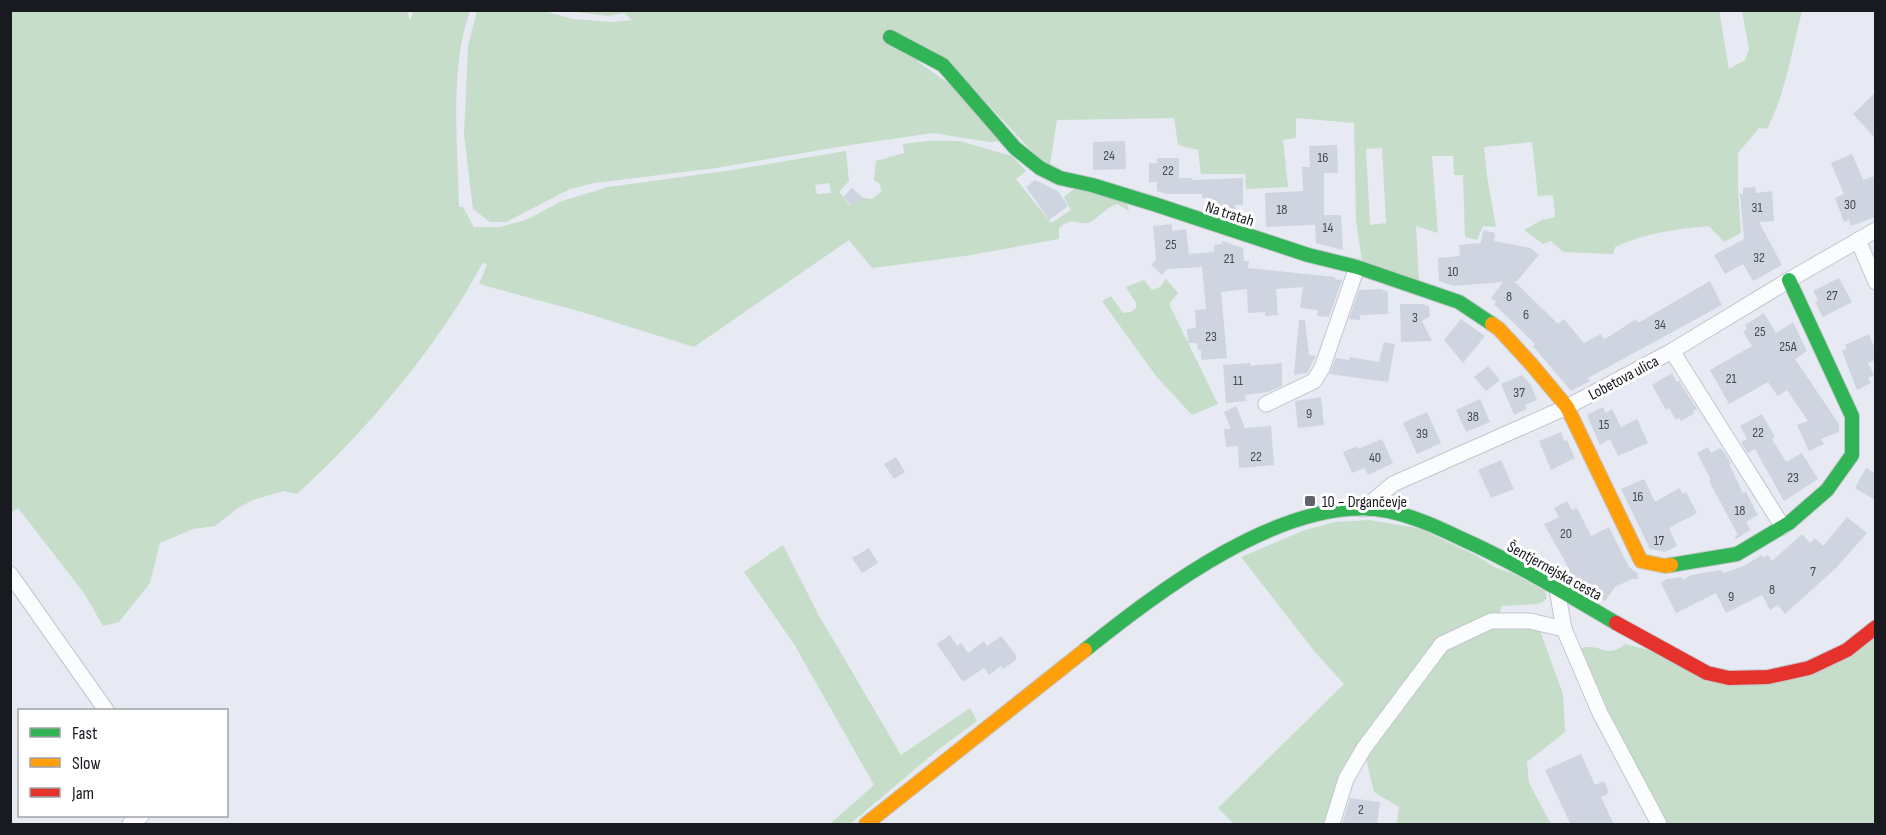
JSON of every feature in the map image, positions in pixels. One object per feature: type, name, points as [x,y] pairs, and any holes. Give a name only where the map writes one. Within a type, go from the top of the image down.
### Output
[{"type":"street","name":"Na tratah","points":[[890,37],[942,65],[964,87],[1015,148],[1040,168],[1059,178],[1092,185],[1308,255],[1357,267],[1459,302],[1499,330],[1532,364],[1567,407],[1641,561],[1665,566],[1737,554],[1783,527]]},
{"type":"street","name":"Lobetova ulica","points":[[1364,508],[1393,484],[1567,407],[1672,351],[1875,230]]},
{"type":"street","points":[[1858,240],[1875,282]]},
{"type":"street","points":[[1266,404],[1296,391],[1317,377],[1357,267]]},
{"type":"street","points":[[1672,351],[1783,527],[1827,490],[1852,455],[1852,416],[1789,280]]},
{"type":"street","name":"Šentjernejska cesta","points":[[866,825],[1117,624],[1209,562],[1262,533],[1313,516],[1364,508],[1392,512],[1420,521],[1470,542],[1679,659],[1717,677],[1754,679],[1797,672],[1823,664],[1848,650],[1875,627]]},
{"type":"street","points":[[10,574],[105,709]]},
{"type":"street","points":[[1557,589],[1564,629],[1599,713],[1659,825]]},
{"type":"street","points":[[1332,825],[1346,779],[1364,748],[1442,644],[1491,621],[1530,621],[1564,629]]},
{"type":"green space","points":[[409,10],[410,20],[414,11],[470,11],[459,57],[456,108],[459,207],[463,207],[474,227],[500,227],[526,220],[562,201],[608,187],[733,170],[846,151],[849,181],[839,192],[850,205],[858,197],[872,199],[881,192],[880,184],[874,180],[876,161],[904,153],[903,144],[927,141],[959,141],[1012,156],[1026,171],[1016,179],[1051,223],[1071,210],[1064,197],[1078,186],[1126,201],[1129,211],[1117,204],[1088,223],[1073,221],[1064,224],[1059,228],[1059,239],[965,256],[872,268],[849,240],[694,347],[582,312],[479,284],[487,265],[483,262],[445,325],[399,386],[349,443],[297,494],[283,491],[253,500],[238,508],[215,526],[193,529],[160,543],[150,583],[119,622],[103,626],[84,593],[18,508],[11,513],[11,11]],"holes":[[[829,183],[831,193],[817,194],[815,185]]]},
{"type":"green space","points":[[1719,10],[1729,69],[1745,60],[1749,49],[1742,11],[1802,11],[1784,86],[1774,115],[1767,129],[1759,128],[1738,153],[1741,233],[1724,242],[1709,226],[1697,227],[1638,238],[1615,247],[1613,254],[1563,252],[1551,241],[1543,244],[1524,230],[1542,220],[1555,217],[1553,195],[1538,196],[1532,142],[1484,147],[1496,227],[1483,226],[1477,240],[1465,237],[1463,175],[1454,175],[1453,156],[1432,156],[1438,233],[1416,226],[1419,280],[1362,261],[1356,220],[1354,123],[1296,118],[1296,138],[1283,140],[1288,187],[1246,189],[1245,174],[1201,174],[1198,150],[1178,145],[1174,118],[1057,120],[1050,165],[1039,159],[946,59],[917,61],[961,92],[1001,141],[990,142],[933,133],[716,168],[594,183],[570,189],[506,222],[490,222],[473,209],[464,135],[468,46],[477,11],[544,11],[573,19],[612,22],[632,20],[624,13],[608,16],[568,11]],"holes":[[[1382,148],[1386,223],[1370,225],[1366,149]]]},
{"type":"green space","points":[[1166,279],[1178,293],[1169,304],[1218,404],[1192,415],[1156,376],[1102,301],[1111,296],[1123,313],[1131,312],[1136,308],[1136,303],[1126,287],[1144,280],[1152,290],[1160,287]]},
{"type":"green space","points":[[1369,520],[1418,528],[1545,591],[1547,599],[1538,604],[1501,606],[1499,622],[1538,625],[1563,694],[1565,732],[1527,762],[1529,783],[1551,824],[1397,824],[1399,807],[1374,792],[1362,742],[1340,772],[1325,824],[1232,824],[1218,808],[1344,684],[1315,652],[1241,557],[1305,530],[1335,522]]},
{"type":"green space","points":[[783,545],[818,614],[901,755],[970,708],[977,721],[939,749],[850,824],[830,824],[874,785],[794,644],[744,572]]},
{"type":"green space","points":[[1875,639],[1875,824],[1663,824],[1600,700],[1581,648],[1593,647],[1613,651],[1625,644],[1645,649],[1735,686]]},
{"type":"building","points":[[1875,93],[1875,138],[1853,114]]},
{"type":"building","points":[[1125,141],[1126,169],[1093,170],[1093,142]]},
{"type":"building","points":[[1337,145],[1338,173],[1324,173],[1324,215],[1341,215],[1343,250],[1316,243],[1315,225],[1266,227],[1265,193],[1303,191],[1302,167],[1310,167],[1309,146]]},
{"type":"building","points":[[1852,154],[1863,180],[1875,176],[1875,217],[1851,226],[1849,220],[1844,222],[1835,198],[1844,194],[1831,163]]},
{"type":"building","points":[[1157,158],[1179,158],[1179,178],[1192,178],[1192,180],[1243,178],[1243,205],[1235,205],[1236,217],[1212,209],[1211,198],[1202,198],[1202,194],[1167,194],[1157,191],[1157,182],[1149,182],[1149,163],[1157,163]]},
{"type":"building","points":[[1035,180],[1058,191],[1068,206],[1049,220],[1026,187]]},
{"type":"building","points":[[1755,187],[1756,193],[1772,191],[1774,221],[1759,222],[1782,265],[1753,281],[1743,264],[1725,274],[1714,255],[1744,239],[1740,194],[1743,194],[1743,188]]},
{"type":"building","points":[[852,188],[862,197],[853,206],[843,197]]},
{"type":"building","points":[[1172,224],[1172,231],[1186,229],[1189,254],[1214,252],[1214,245],[1222,244],[1222,241],[1243,248],[1244,261],[1249,261],[1248,268],[1335,277],[1335,279],[1342,280],[1329,317],[1317,316],[1318,310],[1300,308],[1303,287],[1276,289],[1278,315],[1265,316],[1265,312],[1248,313],[1247,289],[1221,292],[1227,358],[1201,360],[1201,350],[1198,350],[1197,343],[1188,343],[1187,329],[1196,328],[1195,310],[1206,309],[1202,267],[1167,269],[1162,275],[1151,265],[1156,260],[1153,226]]},
{"type":"building","points":[[1483,230],[1495,233],[1494,241],[1531,248],[1539,255],[1517,281],[1514,281],[1558,324],[1564,319],[1584,343],[1601,334],[1604,339],[1636,319],[1638,323],[1710,281],[1722,305],[1588,378],[1590,381],[1571,391],[1533,346],[1535,344],[1494,304],[1496,302],[1491,298],[1503,282],[1453,286],[1439,281],[1438,258],[1460,256],[1459,245],[1481,243]]},
{"type":"building","points":[[1839,278],[1852,302],[1823,317],[1815,302],[1818,300],[1813,291]]},
{"type":"building","points":[[1381,289],[1388,292],[1388,314],[1360,315],[1360,320],[1349,319],[1359,290]]},
{"type":"building","points":[[1400,304],[1429,306],[1430,316],[1422,321],[1432,341],[1401,342]]},
{"type":"building","points":[[1764,313],[1776,333],[1793,322],[1807,351],[1795,359],[1839,424],[1839,432],[1821,439],[1824,444],[1809,451],[1797,425],[1808,421],[1787,390],[1778,396],[1768,382],[1729,404],[1710,370],[1752,346],[1743,332],[1747,329],[1745,325]]},
{"type":"building","points":[[1461,319],[1485,336],[1463,363],[1444,340]]},
{"type":"building","points":[[1299,320],[1305,320],[1309,355],[1316,356],[1307,373],[1294,375]]},
{"type":"building","points":[[1869,334],[1875,349],[1875,360],[1868,363],[1874,375],[1868,378],[1871,383],[1857,390],[1842,351],[1847,348],[1845,345]]},
{"type":"building","points":[[1384,342],[1395,344],[1388,382],[1329,374],[1336,358],[1349,360],[1350,357],[1379,362]]},
{"type":"building","points":[[1250,363],[1250,366],[1282,363],[1282,386],[1268,392],[1245,395],[1246,401],[1226,403],[1223,365]]},
{"type":"building","points":[[1488,366],[1500,380],[1486,391],[1474,377]]},
{"type":"building","points":[[1672,373],[1697,409],[1693,411],[1695,413],[1681,421],[1679,418],[1676,420],[1669,408],[1666,410],[1652,385]]},
{"type":"building","points":[[1522,375],[1531,385],[1537,400],[1525,405],[1527,409],[1514,415],[1501,384]]},
{"type":"building","points":[[1321,397],[1324,425],[1298,428],[1295,401]]},
{"type":"building","points":[[1480,399],[1490,422],[1466,432],[1456,410]]},
{"type":"building","points":[[1236,406],[1245,428],[1271,426],[1274,465],[1239,468],[1238,446],[1226,447],[1224,429],[1231,429],[1224,412]]},
{"type":"building","points":[[1603,407],[1606,413],[1612,409],[1621,427],[1637,419],[1648,443],[1618,456],[1610,439],[1600,445],[1587,415]]},
{"type":"building","points":[[1427,412],[1441,443],[1417,454],[1403,423]]},
{"type":"building","points":[[1762,414],[1775,437],[1772,439],[1786,462],[1802,453],[1818,479],[1784,501],[1755,449],[1748,453],[1741,442],[1747,439],[1740,426]]},
{"type":"building","points":[[1561,432],[1575,458],[1551,470],[1539,441]]},
{"type":"building","points":[[1382,439],[1393,463],[1368,475],[1364,468],[1352,473],[1343,452],[1357,446],[1358,449]]},
{"type":"building","points":[[1708,447],[1711,453],[1720,448],[1724,452],[1743,493],[1746,492],[1758,515],[1746,522],[1750,530],[1736,539],[1735,536],[1738,535],[1697,453]]},
{"type":"building","points":[[896,457],[905,472],[894,479],[884,464]]},
{"type":"building","points":[[1501,460],[1514,489],[1491,498],[1478,470]]},
{"type":"building","points":[[1866,468],[1875,473],[1875,500],[1855,488]]},
{"type":"building","points":[[1644,479],[1655,502],[1679,488],[1683,494],[1686,492],[1697,513],[1669,528],[1677,546],[1665,552],[1650,549],[1621,489]]},
{"type":"building","points":[[1567,501],[1572,510],[1577,508],[1591,536],[1609,527],[1629,567],[1638,574],[1638,579],[1632,579],[1615,587],[1605,601],[1590,591],[1592,589],[1565,572],[1568,567],[1544,524],[1559,517],[1554,508]]},
{"type":"building","points":[[1847,517],[1867,533],[1836,568],[1785,614],[1778,605],[1770,610],[1762,595],[1726,613],[1716,593],[1676,613],[1661,583],[1667,579],[1682,577],[1683,580],[1691,575],[1721,570],[1723,573],[1744,566],[1762,555],[1763,558],[1768,555],[1772,561],[1802,534],[1810,543],[1815,538],[1823,546]]},
{"type":"building","points":[[869,548],[878,563],[862,573],[852,558]]},
{"type":"building","points":[[950,635],[957,646],[961,643],[968,653],[984,641],[987,646],[1001,636],[1016,655],[1016,660],[1003,669],[1001,666],[989,675],[984,668],[963,682],[937,644]]},
{"type":"building","points":[[1581,754],[1595,785],[1604,781],[1609,793],[1601,797],[1614,825],[1571,825],[1545,770]]},
{"type":"building","points":[[1350,798],[1380,802],[1377,825],[1342,825]]},
{"type":"traffic: fast","points":[[890,37],[943,65],[1015,148],[1040,168],[1060,178],[1092,185],[1157,205],[1308,255],[1357,267],[1459,302],[1492,324]]},
{"type":"traffic: fast","points":[[1671,565],[1737,554],[1789,523],[1827,490],[1852,455],[1852,416],[1789,280]]},
{"type":"traffic: fast","points":[[1085,650],[1149,601],[1226,551],[1267,531],[1308,516],[1349,509],[1388,511],[1434,526],[1520,568],[1616,623]]},
{"type":"traffic: slow","points":[[1492,324],[1532,365],[1567,407],[1641,561],[1671,565]]},
{"type":"traffic: slow","points":[[866,824],[1085,650]]},
{"type":"traffic: jam","points":[[1616,623],[1707,673],[1729,678],[1768,677],[1809,668],[1847,650],[1876,627]]},
{"type":"place","name":"10 ~ Drgančevje","points":[[1310,501]]}]
